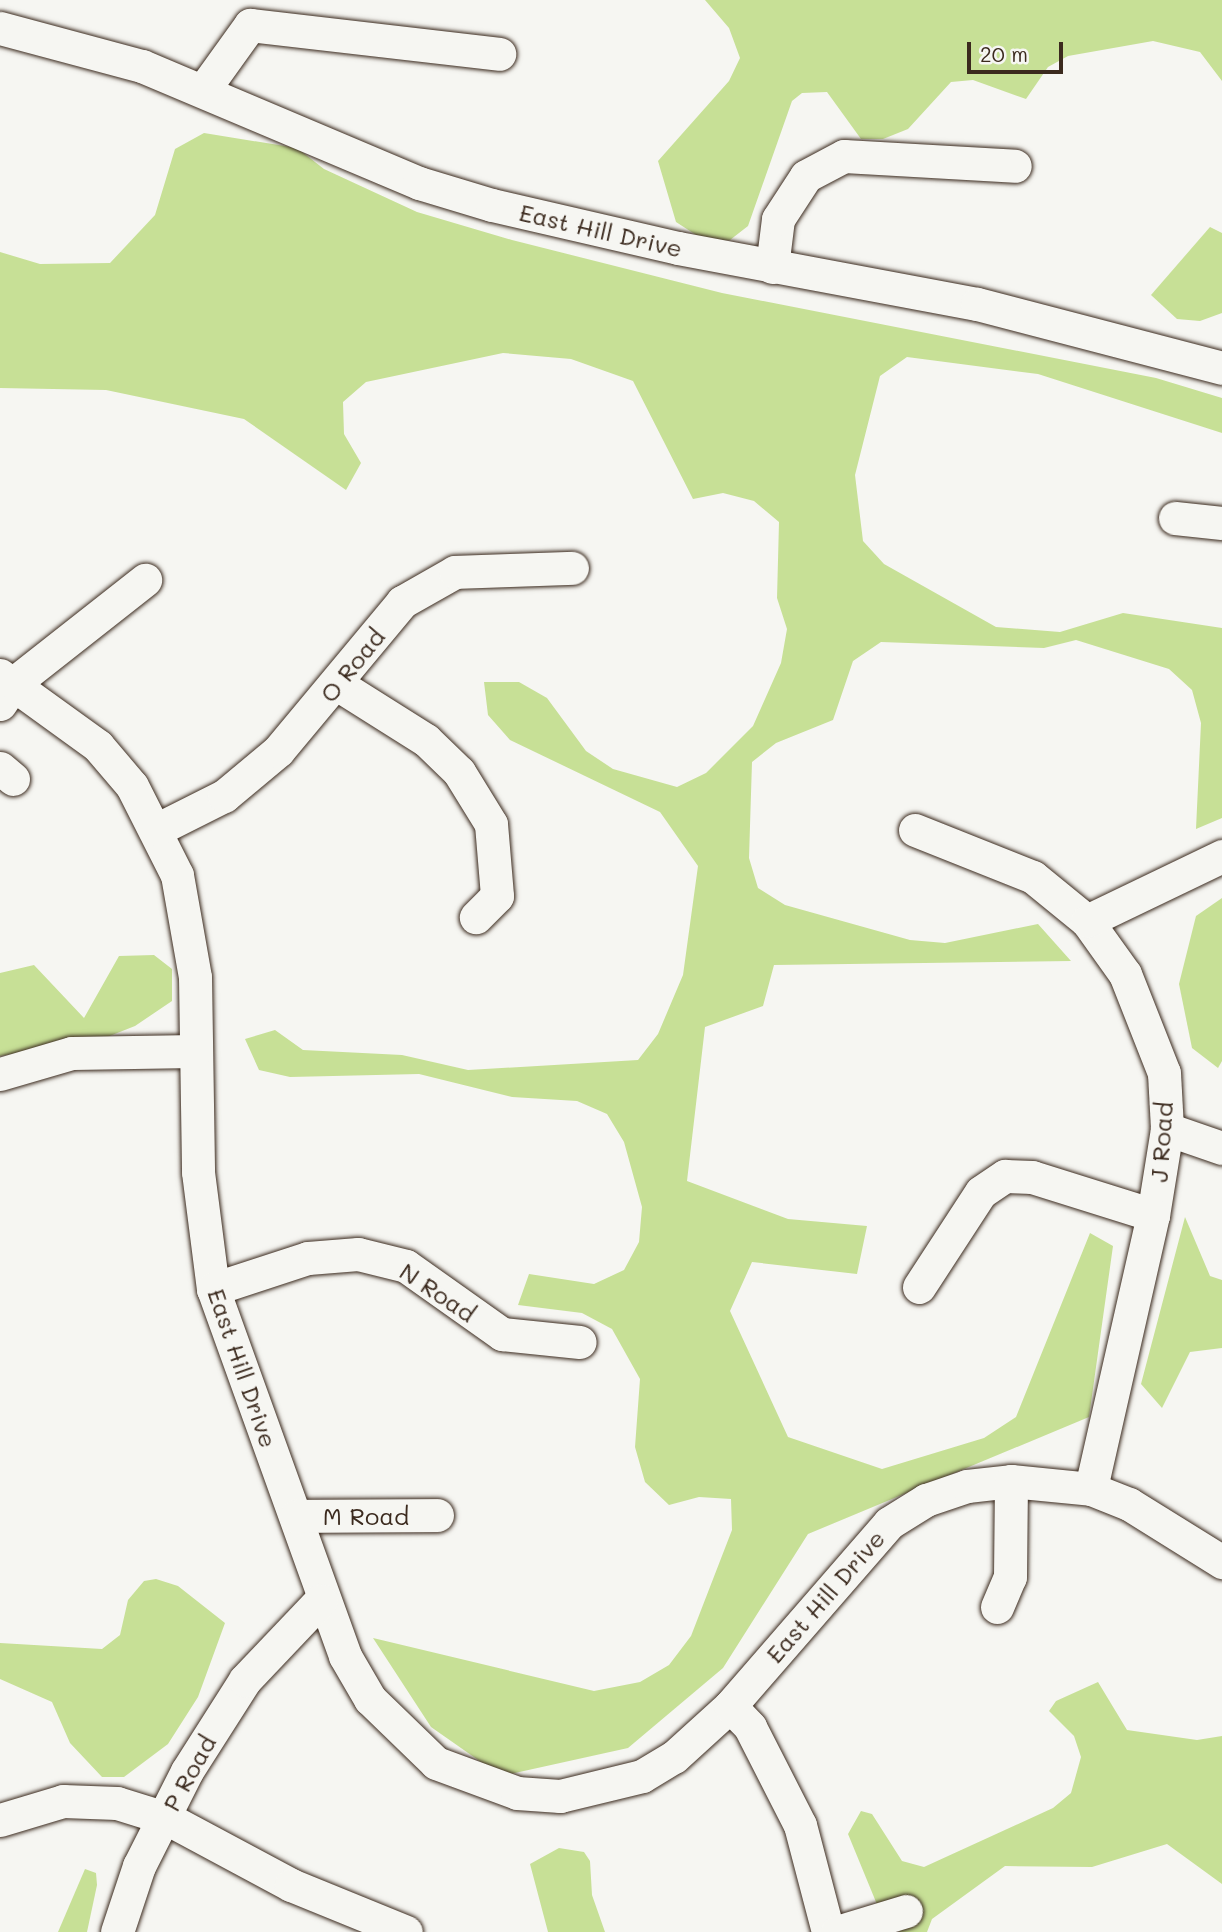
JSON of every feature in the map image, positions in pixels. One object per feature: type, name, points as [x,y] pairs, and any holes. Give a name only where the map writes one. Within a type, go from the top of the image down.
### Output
[{"type":"street","points":[[204,89],[250,25],[499,54]]},
{"type":"street","name":"East Hill Drive","points":[[0,29],[142,66],[204,89],[419,183],[578,227],[1016,313],[1222,368]]},
{"type":"street","points":[[772,267],[785,208],[806,176],[845,156],[1015,166]]},
{"type":"street","points":[[1175,517],[1222,523]]},
{"type":"street","name":"O Road","points":[[158,829],[224,796],[278,751],[337,684],[402,602],[456,572],[572,568]]},
{"type":"street","points":[[5,687],[145,580]]},
{"type":"street","points":[[337,684],[426,740],[458,772],[491,824],[497,896],[476,917]]},
{"type":"street","name":"East Hill Drive","points":[[5,687],[98,746],[158,829],[187,923],[195,1051],[198,1172],[213,1289],[296,1516],[321,1600],[351,1667],[402,1735],[436,1762],[517,1793],[560,1796],[642,1776],[674,1757],[730,1706],[888,1523],[926,1500],[1012,1480],[1091,1489],[1129,1504],[1222,1562]]},
{"type":"street","name":"J Road","points":[[915,830],[1033,877],[1087,921],[1125,974],[1164,1073],[1167,1129],[1153,1215],[1091,1489]]},
{"type":"street","points":[[1087,921],[1222,856]]},
{"type":"street","points":[[0,1074],[72,1053],[195,1051]]},
{"type":"street","points":[[1167,1129],[1222,1148]]},
{"type":"street","points":[[919,1287],[974,1201],[1005,1176],[1032,1177],[1153,1215]]},
{"type":"street","name":"N Road","points":[[213,1289],[308,1258],[358,1254],[406,1266],[502,1334],[580,1342]]},
{"type":"street","points":[[997,1607],[1010,1577],[1012,1480]]},
{"type":"street","name":"M Road","points":[[296,1516],[437,1516]]},
{"type":"street","name":"P Road","points":[[0,1820],[91,1801],[168,1819],[187,1772],[244,1680],[321,1600]]},
{"type":"street","points":[[730,1706],[750,1727],[800,1825],[828,1932]]},
{"type":"street","points":[[117,1932],[139,1866],[168,1819],[291,1885],[406,1932]]},
{"type":"street","points":[[837,1932],[906,1911]]},
{"type":"green space","points":[[705,0],[1222,0],[1222,81],[1200,52],[1153,41],[1068,56],[1048,67],[1026,99],[973,80],[951,82],[908,129],[883,139],[861,139],[827,92],[802,93],[792,101],[748,226],[730,240],[707,242],[676,222],[658,161],[729,81],[740,58],[729,28]]},
{"type":"green space","points":[[204,133],[297,148],[324,169],[417,212],[512,240],[722,293],[1156,378],[1222,398],[1222,433],[1038,374],[907,357],[880,376],[855,475],[863,541],[884,564],[996,627],[1060,632],[1123,613],[1222,628],[1222,818],[1196,829],[1201,723],[1192,690],[1169,669],[1076,640],[1044,648],[881,642],[853,661],[833,720],[776,743],[752,762],[749,858],[758,888],[785,905],[910,940],[945,943],[1038,924],[1071,961],[774,965],[763,1006],[705,1027],[687,1181],[788,1219],[867,1226],[857,1274],[752,1262],[730,1311],[788,1437],[882,1469],[984,1438],[1016,1417],[1090,1233],[1113,1246],[1089,1417],[808,1534],[723,1668],[628,1748],[501,1776],[431,1727],[373,1638],[594,1691],[640,1682],[669,1665],[691,1636],[732,1530],[731,1499],[699,1497],[669,1505],[645,1482],[635,1447],[640,1379],[612,1329],[582,1313],[518,1305],[529,1274],[594,1284],[624,1270],[639,1242],[642,1207],[624,1142],[607,1114],[577,1101],[512,1097],[419,1074],[290,1077],[259,1070],[245,1039],[275,1030],[303,1050],[402,1055],[468,1070],[638,1060],[658,1034],[683,975],[698,866],[660,812],[510,740],[488,715],[484,682],[519,682],[547,698],[586,751],[613,769],[677,787],[706,773],[753,726],[781,663],[787,629],[777,598],[779,522],[754,501],[723,493],[693,499],[633,381],[571,359],[503,353],[366,382],[343,402],[344,434],[361,463],[346,490],[244,419],[106,390],[0,388],[0,252],[40,264],[110,263],[155,215],[175,149]]},
{"type":"green space","points":[[1210,227],[1222,233],[1222,313],[1200,321],[1177,319],[1151,295]]},
{"type":"green space","points":[[1222,898],[1222,1061],[1218,1068],[1192,1048],[1179,984],[1196,916]]},
{"type":"green space","points":[[154,955],[172,969],[172,1001],[135,1026],[102,1039],[0,1056],[0,973],[34,965],[84,1018],[119,956]]},
{"type":"green space","points":[[1185,1217],[1210,1276],[1222,1280],[1222,1348],[1190,1352],[1162,1408],[1141,1384]]},
{"type":"green space","points":[[156,1579],[178,1586],[225,1623],[198,1697],[168,1744],[124,1777],[102,1777],[70,1743],[52,1702],[0,1679],[0,1643],[102,1649],[120,1635],[128,1600],[144,1581]]},
{"type":"green space","points":[[1098,1682],[1127,1730],[1197,1740],[1222,1736],[1222,1884],[1167,1844],[1092,1867],[1005,1866],[932,1919],[927,1932],[900,1932],[883,1919],[848,1834],[861,1811],[872,1814],[902,1861],[924,1867],[1053,1808],[1071,1793],[1081,1757],[1074,1736],[1049,1711],[1056,1701]]},
{"type":"green space","points":[[559,1848],[584,1852],[590,1861],[592,1895],[605,1932],[548,1932],[530,1864]]},
{"type":"green space","points":[[85,1869],[96,1873],[97,1885],[87,1932],[58,1932]]}]
